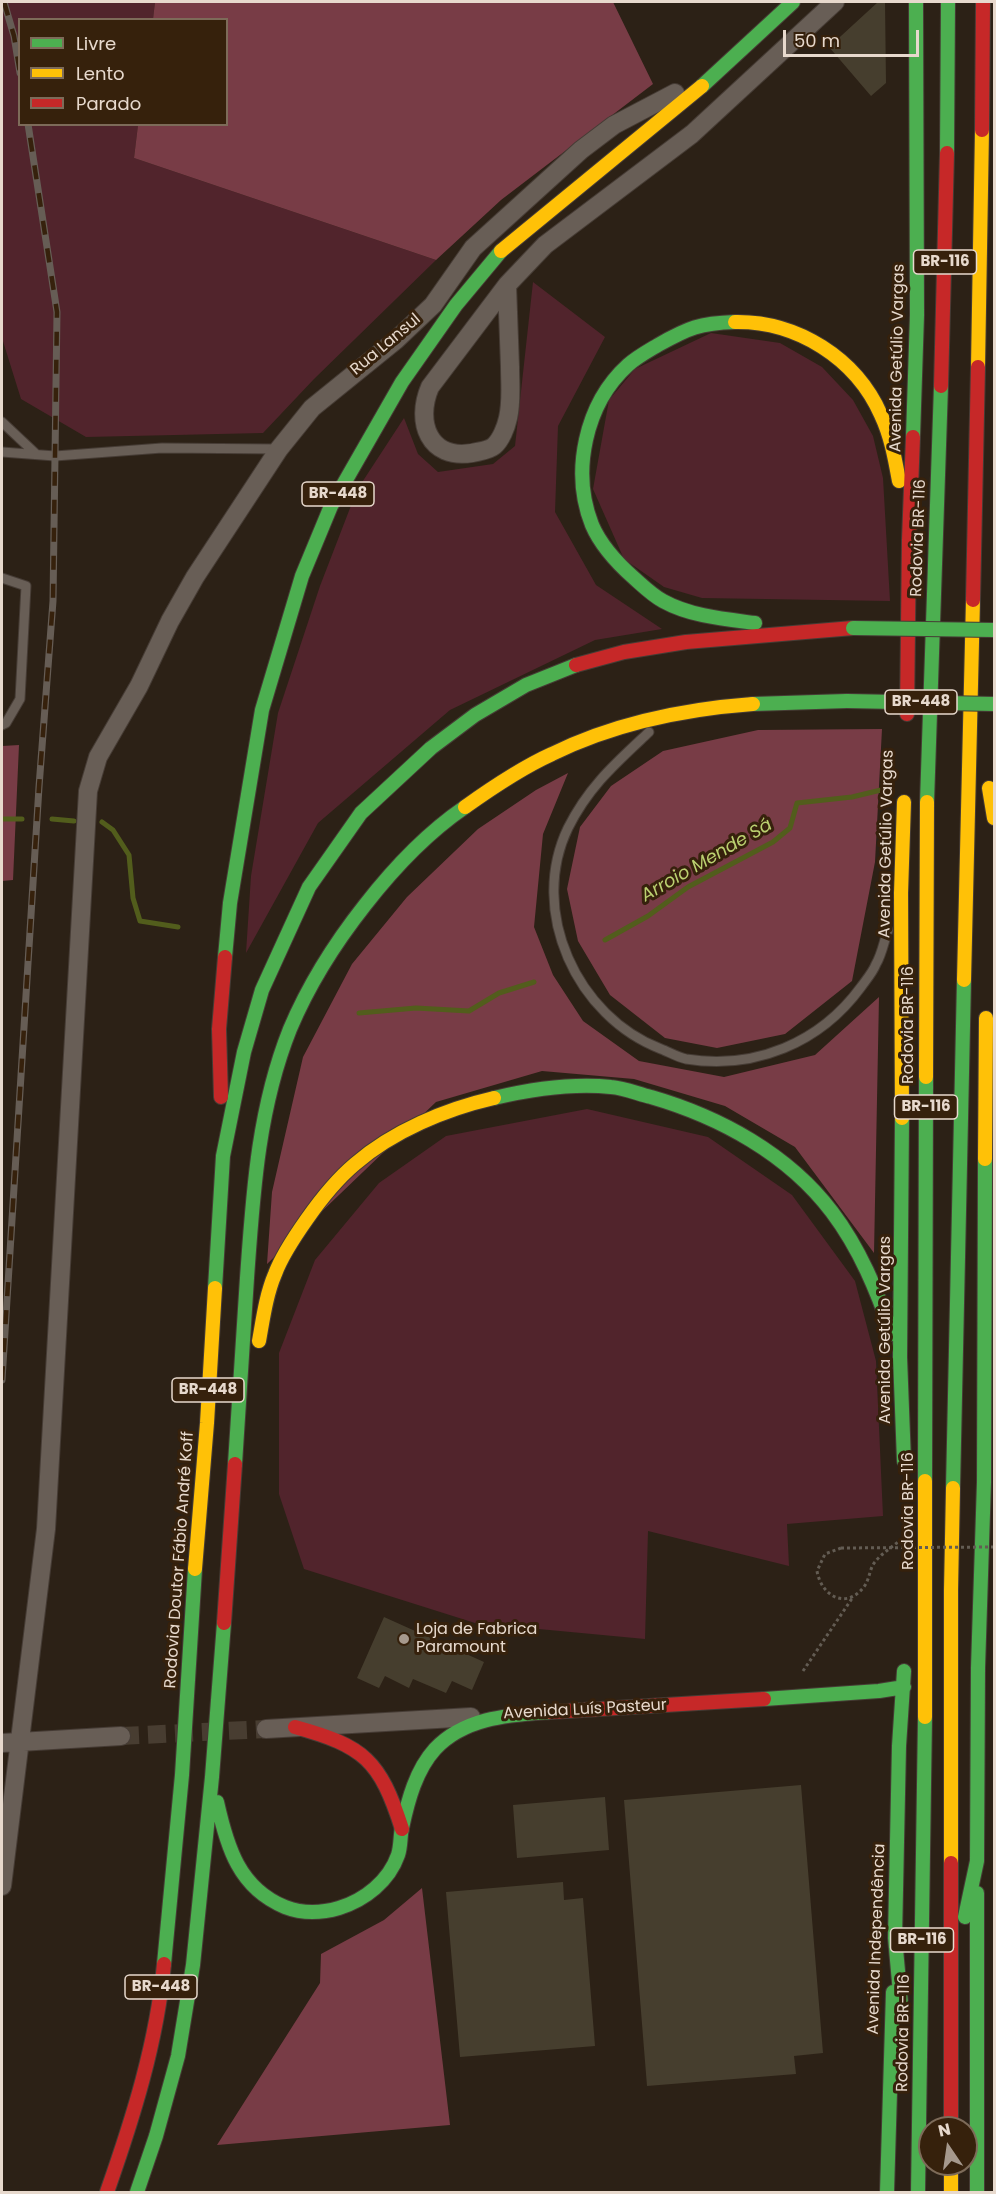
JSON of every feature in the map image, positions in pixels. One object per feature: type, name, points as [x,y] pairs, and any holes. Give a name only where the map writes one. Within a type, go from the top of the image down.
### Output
[{"type":"main road","name":"BR-448","points":[[223,1156],[219,1029],[230,903],[249,788],[262,710],[281,644],[302,576],[331,506],[402,382],[456,305],[503,249],[710,79],[793,2]]},
{"type":"main road","name":"Avenida Getúlio Vargas","points":[[906,732],[909,540],[917,315],[916,2]]},
{"type":"main road","name":"Rodovia BR-116","points":[[919,2116],[925,1664],[926,819],[947,204],[948,2]]},
{"type":"main road","name":"BR-116","points":[[951,2116],[951,1590],[980,264],[983,2]]},
{"type":"main road","points":[[980,264],[990,463]]},
{"type":"main road","name":"BR-116","points":[[917,315],[929,469],[937,522]]},
{"type":"main road","points":[[810,632],[705,616],[665,602],[614,560],[597,537],[582,490],[581,461],[587,431],[603,398],[624,369],[669,338],[699,324],[756,322],[794,331],[827,349],[861,379],[882,412],[895,455],[909,540]]},
{"type":"main road","points":[[991,614],[991,649]]},
{"type":"main road","name":"Rodovia Doutor Fábio André Koff","points":[[107,2193],[130,2127],[149,2057],[164,1968],[182,1775],[190,1625],[207,1423],[223,1156],[244,1052],[262,990],[309,887],[361,813],[431,748],[476,715],[526,685],[574,666],[624,652],[686,642],[853,628],[994,630]]},
{"type":"main road","name":"BR-448","points":[[137,2193],[156,2136],[178,2056],[193,1965],[212,1777],[253,1189],[260,1131],[274,1075],[292,1026],[314,981],[344,932],[382,883],[425,838],[512,774],[559,751],[600,735],[664,718],[730,706],[847,701],[992,700]]},
{"type":"main road","points":[[990,718],[992,700]]},
{"type":"main road","points":[[988,835],[989,782],[994,818]]},
{"type":"main road","name":"Avenida Getúlio Vargas","points":[[904,790],[901,893],[900,1357],[905,1475]]},
{"type":"main road","points":[[976,2193],[978,1668],[984,1482],[986,1002]]},
{"type":"main road","points":[[258,1352],[261,1328],[276,1272],[300,1230],[332,1187],[366,1155],[424,1121],[483,1100],[542,1089],[610,1086],[663,1100],[717,1121],[757,1145],[798,1175],[825,1203],[852,1240],[875,1285],[900,1357]]},
{"type":"main road","points":[[237,1422],[252,1399],[254,1387]]},
{"type":"main road","points":[[984,1482],[994,1455]]},
{"type":"main road","points":[[904,1651],[904,1687]]},
{"type":"main road","points":[[978,1668],[994,1669]]},
{"type":"main road","name":"Avenida Luís Pasteur","points":[[507,1715],[824,1695],[904,1687]]},
{"type":"main road","name":"Avenida Independência","points":[[887,2193],[899,1746],[904,1687]]},
{"type":"main road","points":[[978,1699],[994,1700]]},
{"type":"main road","points":[[212,1777],[224,1834],[234,1861],[251,1887],[270,1901],[294,1911],[319,1913],[351,1905],[371,1891],[389,1872],[398,1856],[402,1829],[418,1774],[433,1751],[451,1734],[466,1726],[507,1715]]},
{"type":"main road","points":[[295,1727],[334,1737],[364,1754],[386,1781],[402,1829]]},
{"type":"main road","name":"BR-116","points":[[951,1986],[977,1861]]},
{"type":"main road","name":"BR-116","points":[[895,1938],[918,2175]]},
{"type":"main road","name":"Rodovia BR-116","points":[[918,2176],[918,2193]]},
{"type":"main road","points":[[951,2176],[951,2193]]},
{"type":"street","points":[[507,285],[510,395],[508,417],[503,432],[494,446],[484,451],[450,452],[435,444],[425,430],[424,402],[430,387],[507,285],[546,245],[692,134],[835,2]]},
{"type":"street","name":"Rua Lansul","points":[[2,1886],[46,1529],[88,791],[98,757],[140,686],[170,621],[195,578],[279,450],[312,408],[396,340],[433,305],[473,248],[581,150],[614,125],[664,98],[710,79]]},
{"type":"street","name":"Avenida Luís Pasteur","points":[[266,1729],[507,1715]]},
{"type":"street","points":[[2,1743],[121,1736]]},
{"type":"lane","points":[[2,423],[36,454]]},
{"type":"lane","points":[[2,452],[55,456],[162,448],[279,450]]},
{"type":"lane","points":[[2,578],[26,586],[20,699],[6,723],[2,724]]},
{"type":"lane","points":[[664,718],[598,780],[582,802],[567,830],[553,883],[554,905],[565,954],[601,1009],[622,1029],[652,1046],[684,1058],[717,1061],[774,1053],[800,1042],[830,1021],[854,996],[876,965],[901,893]]},
{"type":"path","points":[[801,1674],[854,1596],[863,1588],[873,1564],[899,1541]]},
{"type":"path","points":[[854,1596],[836,1597],[822,1587],[817,1571],[825,1554],[841,1548],[994,1547]]},
{"type":"shaded area","points":[[2,2],[155,2],[153,18],[18,18],[18,126],[138,126],[134,158],[436,260],[314,379],[263,433],[86,437],[21,399],[2,338]]},
{"type":"shaded area","points":[[155,2],[613,2],[653,84],[501,200],[436,260],[134,158],[138,126],[228,126],[228,18],[153,18]]},
{"type":"shaded area","points":[[533,282],[605,337],[558,426],[555,512],[596,585],[662,629],[595,640],[450,710],[318,823],[246,953],[251,876],[278,713],[320,586],[357,490],[404,418],[418,454],[438,472],[493,464],[515,446]]},
{"type":"shaded area","points":[[711,333],[780,343],[822,367],[853,400],[873,436],[883,478],[890,601],[702,598],[664,587],[624,559],[593,489],[609,400],[635,369]]},
{"type":"shaded area","points":[[882,729],[875,862],[852,981],[785,1034],[717,1048],[665,1038],[610,995],[578,941],[567,889],[580,827],[611,786],[663,751],[758,730]]},
{"type":"shaded area","points":[[19,745],[13,880],[2,881],[2,746]]},
{"type":"shaded area","points":[[568,773],[543,834],[534,927],[553,975],[583,1021],[639,1061],[724,1077],[815,1055],[879,997],[874,1253],[795,1147],[725,1106],[634,1079],[542,1071],[436,1102],[267,1264],[272,1192],[303,1057],[352,964],[407,897],[478,829],[536,790]]},
{"type":"shaded area","points":[[587,1109],[708,1137],[792,1195],[855,1281],[876,1361],[883,1516],[787,1524],[789,1566],[648,1531],[645,1639],[475,1623],[304,1569],[279,1494],[279,1353],[315,1260],[379,1183],[446,1136]]},
{"type":"shaded area","points":[[422,1888],[450,2125],[217,2145],[320,1983],[321,1954],[384,1920]]},
{"type":"building","points":[[878,2],[885,2],[886,83],[871,96],[829,47]]},
{"type":"building","name":"Loja de Fabrica Paramount","points":[[384,1617],[484,1662],[472,1690],[452,1681],[446,1693],[413,1679],[409,1688],[385,1676],[379,1688],[357,1678]]},
{"type":"building","points":[[801,1785],[823,2053],[794,2056],[796,2074],[647,2086],[624,1800]]},
{"type":"building","points":[[605,1797],[609,1850],[517,1858],[513,1805]]},
{"type":"building","points":[[563,1882],[564,1900],[583,1898],[595,2046],[460,2057],[446,1892]]},
{"type":"waterway","name":"Arroio Mende Sá","points":[[605,940],[648,916],[688,887],[773,842],[790,828],[797,803],[852,797],[881,790]]},
{"type":"waterway","name":"Arroio Mende Sá","points":[[2,819],[22,819]]},
{"type":"waterway","name":"Arroio Mende Sá","points":[[52,819],[74,821]]},
{"type":"waterway","name":"Arroio Mende Sá","points":[[102,822],[113,830],[129,855],[133,898],[140,921],[178,927]]},
{"type":"waterway","name":"Arroio Mende Sá","points":[[359,1013],[416,1008],[469,1011],[499,993],[534,982]]},
{"type":"tunnel","points":[[121,1736],[266,1729]]},
{"type":"railway","points":[[4,2],[14,36],[18,61]]},
{"type":"railway","points":[[2,1380],[39,787],[53,601],[57,312],[28,126]]},
{"type":"traffic: fast","points":[[702,86],[793,2]]},
{"type":"traffic: fast","points":[[913,437],[917,315],[916,2]]},
{"type":"traffic: fast","points":[[947,153],[948,2]]},
{"type":"traffic: fast","points":[[225,957],[230,903],[262,710],[302,576],[331,506],[402,382],[456,305],[501,251]]},
{"type":"traffic: fast","points":[[735,322],[703,325],[678,334],[628,365],[613,381],[592,419],[583,461],[583,483],[586,505],[592,525],[600,540],[610,554],[651,593],[684,610],[755,623]]},
{"type":"traffic: fast","points":[[927,802],[941,386]]},
{"type":"traffic: fast","points":[[853,628],[994,630]]},
{"type":"traffic: fast","points":[[215,1288],[223,1156],[244,1052],[262,990],[309,887],[361,813],[431,748],[475,715],[526,685],[576,665]]},
{"type":"traffic: fast","points":[[753,704],[847,701]]},
{"type":"traffic: fast","points":[[847,701],[994,704]]},
{"type":"traffic: fast","points":[[235,1464],[255,1183],[264,1121],[279,1059],[290,1029],[323,964],[354,919],[411,852],[465,807]]},
{"type":"traffic: fast","points":[[953,1488],[964,980]]},
{"type":"traffic: fast","points":[[925,1481],[926,1077]]},
{"type":"traffic: fast","points":[[494,1098],[567,1086],[616,1088],[677,1105],[751,1140],[795,1172],[832,1212],[867,1271],[892,1334]]},
{"type":"traffic: fast","points":[[902,1118],[900,1357],[904,1461]]},
{"type":"traffic: fast","points":[[965,1917],[977,1861],[978,1668],[984,1482],[985,1159]]},
{"type":"traffic: fast","points":[[164,1964],[182,1775],[195,1569]]},
{"type":"traffic: fast","points":[[137,2192],[156,2136],[178,2056],[193,1965],[212,1777],[224,1623]]},
{"type":"traffic: fast","points":[[902,2015],[895,1938],[899,1746],[904,1671]]},
{"type":"traffic: fast","points":[[764,1699],[879,1691],[904,1687]]},
{"type":"traffic: fast","points":[[217,1802],[225,1835],[237,1864],[256,1889],[269,1899],[299,1911],[326,1911],[339,1908],[367,1895],[389,1873],[399,1852],[402,1828],[414,1786],[428,1757],[435,1749],[447,1738],[474,1724],[504,1717],[550,1712]]},
{"type":"traffic: fast","points":[[918,2192],[925,1717]]},
{"type":"traffic: fast","points":[[977,1893],[977,2192]]},
{"type":"traffic: fast","points":[[887,2192],[893,1992]]},
{"type":"traffic: slow","points":[[501,251],[702,86]]},
{"type":"traffic: slow","points":[[978,367],[982,130]]},
{"type":"traffic: slow","points":[[735,322],[758,323],[780,328],[802,336],[840,360],[856,376],[881,415],[890,439],[899,481]]},
{"type":"traffic: slow","points":[[964,980],[973,600]]},
{"type":"traffic: slow","points":[[465,807],[529,765],[600,734],[676,714],[753,704]]},
{"type":"traffic: slow","points":[[989,788],[994,818]]},
{"type":"traffic: slow","points":[[902,1118],[901,893],[904,802]]},
{"type":"traffic: slow","points":[[926,1077],[927,802]]},
{"type":"traffic: slow","points":[[985,1159],[986,1018]]},
{"type":"traffic: slow","points":[[259,1341],[269,1290],[281,1260],[312,1212],[341,1177],[370,1152],[403,1132],[457,1108],[494,1098]]},
{"type":"traffic: slow","points":[[195,1569],[215,1288]]},
{"type":"traffic: slow","points":[[925,1481],[925,1717]]},
{"type":"traffic: slow","points":[[951,1863],[953,1488]]},
{"type":"traffic: slow","points":[[951,2176],[951,2192]]},
{"type":"traffic: jam","points":[[982,130],[983,2]]},
{"type":"traffic: jam","points":[[941,386],[947,153]]},
{"type":"traffic: jam","points":[[973,600],[978,367]]},
{"type":"traffic: jam","points":[[907,714],[913,437]]},
{"type":"traffic: jam","points":[[576,665],[624,652],[686,642],[853,628]]},
{"type":"traffic: jam","points":[[221,1097],[219,1029],[225,957]]},
{"type":"traffic: jam","points":[[224,1623],[235,1464]]},
{"type":"traffic: jam","points":[[550,1712],[764,1699]]},
{"type":"traffic: jam","points":[[295,1727],[338,1741],[366,1759],[377,1771],[386,1787],[402,1829]]},
{"type":"traffic: jam","points":[[951,1863],[951,2116]]},
{"type":"traffic: jam","points":[[107,2192],[143,2080],[156,2022],[164,1964]]},
{"type":"place","name":"Loja de Fabrica Paramount","points":[[404,1639]]}]
